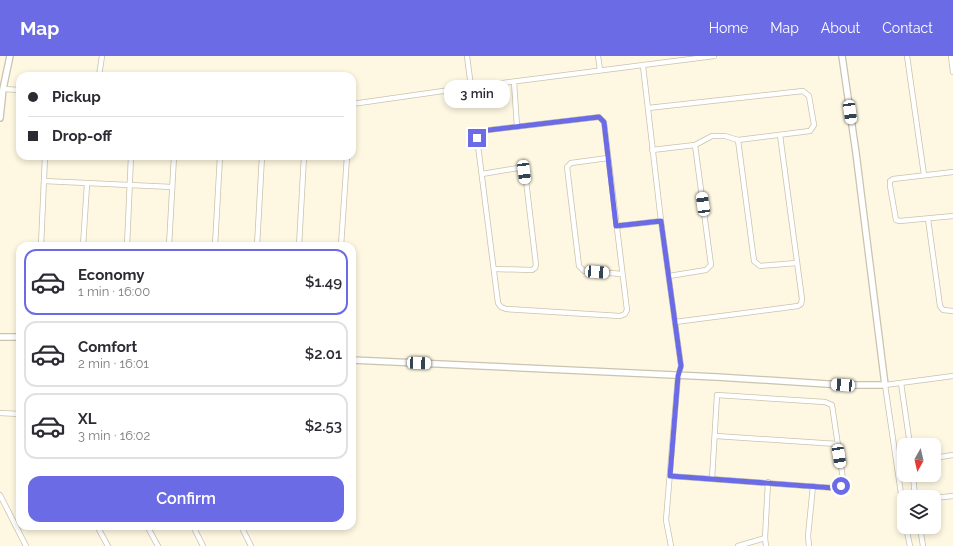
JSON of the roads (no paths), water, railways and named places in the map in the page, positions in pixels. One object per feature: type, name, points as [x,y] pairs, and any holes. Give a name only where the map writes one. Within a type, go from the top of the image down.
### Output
[{"type":"street","points":[[0,118],[2,89],[10,56]]},
{"type":"street","points":[[99,72],[101,56]]},
{"type":"street","points":[[467,56],[471,87]]},
{"type":"street","points":[[598,56],[600,70]]},
{"type":"street","points":[[356,103],[714,56]]},
{"type":"street","points":[[842,56],[857,161],[885,385],[901,490]]},
{"type":"street","points":[[907,56],[924,175]]},
{"type":"street","points":[[951,56],[953,72]]},
{"type":"street","points":[[642,66],[681,366],[678,376],[666,520],[671,546]]},
{"type":"street","points":[[514,82],[518,127]]},
{"type":"street","points":[[2,89],[16,90]]},
{"type":"street","points":[[648,108],[805,92],[809,96],[813,128],[810,131],[738,140],[725,136],[712,136],[695,145],[652,150]]},
{"type":"street","points":[[599,117],[604,122],[608,158],[627,310],[625,314],[620,316],[506,309],[501,307],[498,303],[495,269],[477,138],[478,133],[481,131],[599,117]]},
{"type":"street","points":[[675,322],[798,306],[801,304],[802,299],[780,135]]},
{"type":"street","points":[[738,140],[754,261],[760,266],[797,264]]},
{"type":"street","points":[[670,276],[706,270],[711,265],[695,145]]},
{"type":"street","points":[[608,158],[568,164],[568,182],[580,269],[584,271],[622,274]]},
{"type":"street","points":[[41,242],[45,160]]},
{"type":"street","points":[[126,242],[131,160]]},
{"type":"street","points":[[169,242],[174,160]]},
{"type":"street","points":[[215,242],[220,160]]},
{"type":"street","points":[[257,242],[262,160]]},
{"type":"street","points":[[299,242],[304,160]]},
{"type":"street","points":[[341,242],[347,160]]},
{"type":"street","points":[[482,174],[518,168],[523,169],[524,172],[536,264],[535,268],[532,270],[495,269]]},
{"type":"street","points":[[953,172],[893,179],[890,181],[896,220],[900,221],[953,216]]},
{"type":"street","points":[[44,180],[87,184],[172,187]]},
{"type":"street","points":[[83,242],[87,184]]},
{"type":"street","points":[[928,219],[940,306],[943,310],[953,311]]},
{"type":"street","points":[[616,226],[661,221]]},
{"type":"street","points":[[0,337],[16,338]]},
{"type":"street","points":[[356,360],[843,385],[885,385],[953,376]]},
{"type":"street","points":[[901,383],[909,438]]},
{"type":"street","points":[[670,476],[712,479],[768,482],[813,486],[838,487],[842,484],[833,406],[830,404],[780,398],[717,395],[716,436],[712,479]]},
{"type":"street","points":[[0,413],[16,414]]},
{"type":"street","points":[[716,436],[837,444]]},
{"type":"street","points":[[941,457],[953,455]]},
{"type":"street","points":[[766,546],[765,538],[768,482]]},
{"type":"street","points":[[808,546],[813,486]]},
{"type":"street","points":[[0,495],[16,526]]},
{"type":"street","points":[[941,497],[953,496]]},
{"type":"street","points":[[18,530],[26,546]]},
{"type":"street","points":[[99,530],[108,546]]},
{"type":"street","points":[[149,530],[158,546]]},
{"type":"street","points":[[195,530],[204,546]]},
{"type":"street","points":[[243,530],[251,546]]},
{"type":"street","points":[[907,534],[910,546]]},
{"type":"street","points":[[921,534],[923,546]]},
{"type":"street","points":[[738,546],[765,538]]}]
